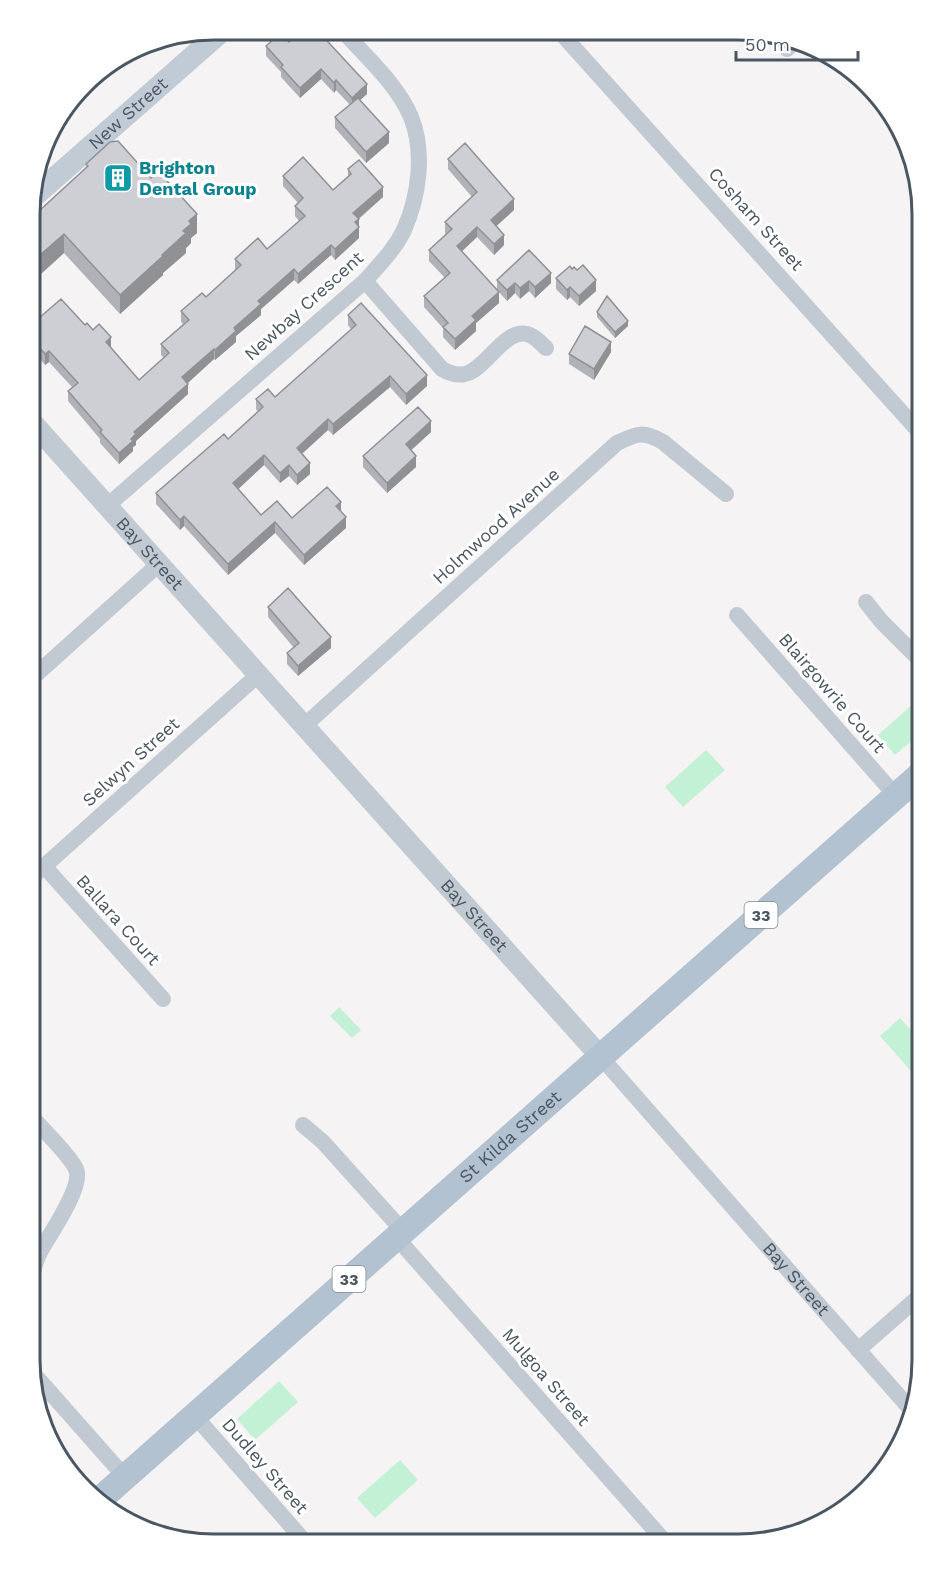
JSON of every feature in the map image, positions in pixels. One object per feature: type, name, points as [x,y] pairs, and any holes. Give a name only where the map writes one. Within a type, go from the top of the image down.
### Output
[{"type":"main road","name":"New Street","points":[[43,189],[210,41]]},
{"type":"main road","name":"St Kilda Street","points":[[105,1495],[912,783]]},
{"type":"street","name":"Newbay Crescent","points":[[107,506],[365,281],[384,259],[403,231],[412,205],[418,176],[418,143],[410,116],[396,91],[352,41]]},
{"type":"street","name":"Cosham Street","points":[[569,41],[912,424]]},
{"type":"street","points":[[365,281],[442,369],[451,374],[464,375],[472,371],[517,334],[526,334],[546,348]]},
{"type":"street","name":"Bay Street","points":[[40,431],[600,1056],[905,1403]]},
{"type":"street","name":"Holmwood Avenue","points":[[304,726],[617,443],[630,436],[643,434],[653,437],[663,442],[726,494]]},
{"type":"street","points":[[40,671],[159,564]]},
{"type":"street","points":[[866,602],[881,621],[912,652]]},
{"type":"street","name":"Blairgowrie Court","points":[[737,615],[897,796]]},
{"type":"street","name":"Selwyn Street","points":[[40,870],[258,675]]},
{"type":"street","name":"Ballara Court","points":[[44,866],[163,999]]},
{"type":"street","name":"Mulgoa Street","points":[[303,1125],[323,1142],[399,1234],[658,1534]]},
{"type":"street","points":[[40,1127],[71,1160],[77,1171],[77,1181],[71,1196],[40,1250]]},
{"type":"street","points":[[858,1350],[911,1304]]},
{"type":"street","points":[[43,1384],[125,1477]]},
{"type":"street","name":"Dudley Street","points":[[195,1416],[298,1534]]},
{"type":"green space","points":[[912,705],[912,741],[895,755],[878,735]]},
{"type":"green space","points":[[706,750],[725,770],[683,807],[665,787]]},
{"type":"green space","points":[[339,1007],[361,1030],[352,1038],[330,1016]]},
{"type":"green space","points":[[900,1018],[911,1031],[911,1071],[880,1036]]},
{"type":"green space","points":[[279,1381],[298,1402],[255,1440],[237,1419]]},
{"type":"green space","points":[[400,1460],[418,1480],[375,1518],[357,1498]]},
{"type":"building","points":[[272,41],[327,41],[367,84],[352,98],[336,80],[334,83],[321,69],[300,88],[266,46]]},
{"type":"building","points":[[358,98],[389,132],[366,152],[335,117]]},
{"type":"building","points":[[118,141],[151,178],[158,171],[197,214],[183,231],[186,233],[120,295],[64,234],[40,255],[40,210],[88,166],[86,164],[110,142]]},
{"type":"building","points":[[465,143],[514,199],[491,220],[504,235],[494,244],[477,227],[457,246],[499,292],[472,316],[476,320],[455,339],[443,327],[448,323],[424,296],[450,273],[429,250],[452,229],[445,222],[477,192],[448,159]]},
{"type":"building","points":[[303,157],[333,190],[351,174],[348,169],[359,160],[383,187],[353,213],[359,219],[355,222],[359,227],[335,249],[331,245],[298,274],[294,269],[258,301],[261,304],[234,328],[236,331],[182,377],[188,384],[134,432],[136,434],[131,439],[133,441],[119,453],[68,391],[78,383],[49,351],[45,354],[40,348],[40,317],[61,299],[85,325],[87,323],[93,330],[99,324],[111,337],[106,342],[139,380],[169,353],[161,344],[189,320],[181,311],[202,293],[206,297],[241,265],[235,259],[258,238],[267,249],[305,216],[295,206],[303,198],[283,176]]},
{"type":"building","points":[[529,250],[551,273],[535,287],[529,281],[520,288],[515,283],[507,290],[497,280]]},
{"type":"building","points":[[583,265],[596,280],[579,296],[570,287],[567,290],[556,278],[570,266],[577,270]]},
{"type":"building","points":[[607,296],[628,321],[615,332],[597,312]]},
{"type":"building","points":[[361,303],[427,375],[406,394],[390,376],[333,424],[328,419],[297,448],[310,463],[297,475],[289,465],[280,473],[264,455],[233,483],[261,515],[277,501],[292,518],[327,487],[341,502],[336,506],[346,517],[304,555],[275,522],[228,564],[184,516],[180,520],[156,493],[224,434],[228,439],[263,407],[256,399],[268,389],[275,397],[356,325],[348,315]]},
{"type":"building","points":[[585,326],[611,342],[594,369],[569,354]]},
{"type":"building","points":[[418,407],[431,421],[406,444],[416,456],[387,483],[363,456]]},
{"type":"building","points":[[288,588],[331,637],[298,666],[287,653],[299,643],[268,607]]},
{"type":"place","name":"Brighton Dental Group","points":[[118,178]]}]
